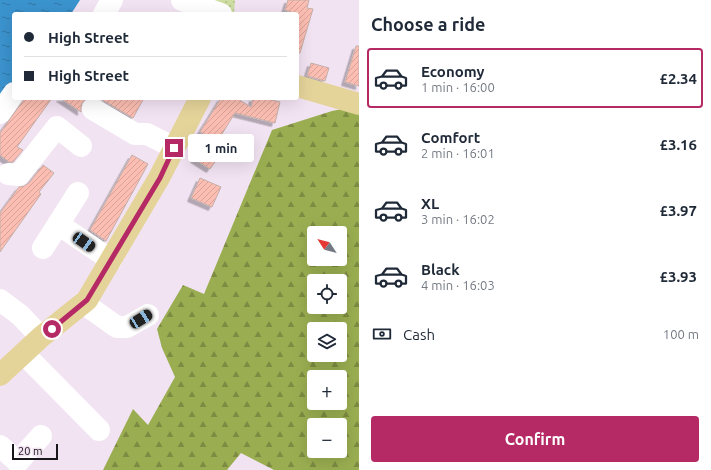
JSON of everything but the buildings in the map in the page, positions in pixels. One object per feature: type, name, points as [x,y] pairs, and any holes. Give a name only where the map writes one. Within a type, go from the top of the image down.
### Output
[{"type":"main road","points":[[299,87],[359,104]]},
{"type":"main road","points":[[0,375],[41,337],[87,300],[160,178],[199,100]]},
{"type":"street","points":[[107,0],[122,0]]},
{"type":"street","points":[[105,12],[112,0]]},
{"type":"street","points":[[182,0],[215,12]]},
{"type":"street","points":[[0,112],[12,96]]},
{"type":"street","points":[[93,109],[135,134],[147,134],[174,148]]},
{"type":"street","points":[[3,176],[20,175],[57,127],[81,146]]},
{"type":"street","points":[[43,248],[78,193]]},
{"type":"street","points":[[58,224],[111,260]]},
{"type":"street","points":[[0,300],[20,315],[41,337]]},
{"type":"street","points":[[83,303],[117,327],[127,327],[148,315]]},
{"type":"street","points":[[25,353],[31,361],[99,430]]},
{"type":"street","points":[[0,446],[18,462],[41,436]]},
{"type":"green space","points":[[198,0],[235,0],[234,12]]},
{"type":"green space","points":[[347,108],[359,112],[359,470],[274,470],[241,453],[227,470],[103,470],[133,409],[148,425],[175,377],[162,348],[157,329],[183,285],[204,294],[272,130],[332,111]]},
{"type":"water","points":[[0,0],[80,0],[72,12],[12,12],[12,88],[0,104]]},
{"type":"route","points":[[52,329],[87,300],[160,178],[174,148]]}]
